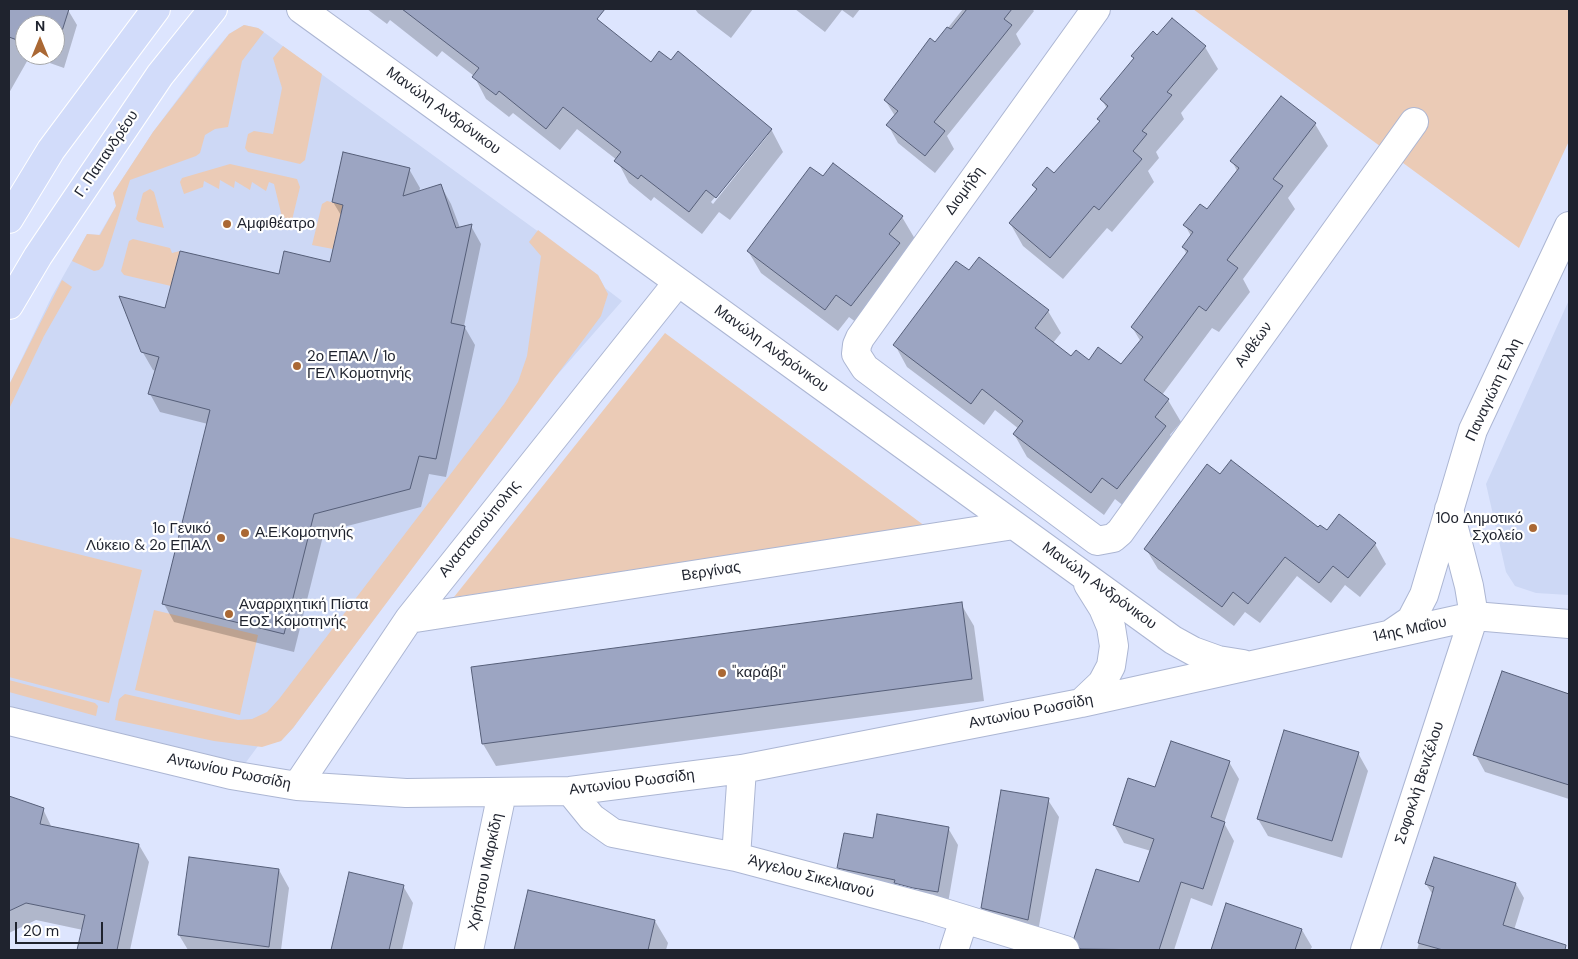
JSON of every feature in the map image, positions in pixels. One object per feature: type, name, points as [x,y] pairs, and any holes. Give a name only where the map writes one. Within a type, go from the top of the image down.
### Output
[{"type":"main road","points":[[123,52],[131,27],[133,9]]},
{"type":"main road","points":[[9,218],[51,150],[156,9]]},
{"type":"main road","name":"Γ. Παπανδρέου","points":[[9,305],[38,256],[160,74],[213,9]]},
{"type":"street","name":"Μανώλη Ανδρόνικου","points":[[301,9],[1082,574],[1193,651],[1218,660],[1252,666]]},
{"type":"street","name":"Διομήδη","points":[[968,446],[873,375],[859,362],[856,354],[857,345],[860,338],[1096,9]]},
{"type":"street","name":"Ανθέων","points":[[968,446],[1081,531],[1097,541],[1113,538],[1120,532],[1414,122]]},
{"type":"street","name":"Παναγιώτη Έλλη","points":[[1391,634],[1411,620],[1424,595],[1473,430],[1569,226]]},
{"type":"street","name":"Αναστασιούπολης","points":[[297,786],[409,619],[678,282]]},
{"type":"street","points":[[946,476],[968,446]]},
{"type":"street","points":[[1449,509],[1466,570],[1474,616]]},
{"type":"street","name":"Βεργίνας","points":[[409,619],[1014,525]]},
{"type":"street","points":[[1081,702],[1102,683],[1111,666],[1114,646],[1111,627],[1103,608],[1082,574]]},
{"type":"street","name":"14ης Μαΐου","points":[[1252,666],[1474,616],[1569,624]]},
{"type":"street","name":"Σοφοκλή Βενιζέλου","points":[[1365,950],[1474,616]]},
{"type":"street","name":"Αντωνίου Ρωσσίδη","points":[[9,721],[231,775],[297,786],[406,793],[570,791],[742,769],[1252,666]]},
{"type":"street","points":[[736,857],[742,769]]},
{"type":"street","name":"Άγγελου Σικελιανού","points":[[570,791],[592,818],[614,833],[736,857],[964,919],[1065,950]]},
{"type":"street","name":"Χρήστου Μαρκίδη","points":[[470,950],[502,793]]},
{"type":"street","points":[[954,950],[964,919]]},
{"type":"shaded area","points":[[1193,9],[1569,9],[1569,141],[1519,248]]},
{"type":"shaded area","name":"2ο ΕΠΑΛ / 1ο ΓΕΛ Κομοτηνής","points":[[244,25],[258,28],[598,275],[605,288],[622,301],[551,382],[293,728],[281,741],[258,746],[244,765],[64,722],[9,706],[9,385],[52,296],[87,234],[99,235],[116,206],[113,193],[153,132],[207,60],[229,34]]},
{"type":"shaded area","points":[[244,25],[258,28],[264,32],[242,61],[228,127],[215,129],[205,135],[200,153],[196,156],[130,180],[103,266],[99,270],[94,271],[72,261],[87,234],[100,235],[116,206],[113,193],[153,132],[229,34]]},
{"type":"shaded area","points":[[283,46],[322,74],[305,160],[300,164],[248,152],[245,148],[248,134],[254,131],[273,134],[282,88],[273,58]]},
{"type":"shaded area","points":[[230,164],[297,179],[300,187],[292,220],[282,217],[274,184],[269,182],[266,191],[252,182],[250,190],[235,181],[234,188],[220,180],[219,189],[204,181],[203,187],[184,194],[180,182],[182,178]]},
{"type":"shaded area","points":[[150,189],[154,192],[164,228],[139,222],[136,219],[143,193]]},
{"type":"shaded area","points":[[327,201],[343,205],[333,249],[312,245],[322,204]]},
{"type":"shaded area","points":[[538,230],[598,275],[608,294],[601,316],[293,728],[281,741],[262,747],[214,741],[115,720],[119,699],[125,694],[238,720],[252,719],[267,712],[279,699],[504,404],[518,382],[527,356],[541,256],[529,242]]},
{"type":"shaded area","points":[[133,239],[170,248],[172,253],[180,251],[171,286],[124,275],[121,271],[129,241]]},
{"type":"shaded area","points":[[62,280],[72,287],[44,336],[9,409],[9,385]]},
{"type":"shaded area","name":"10ο Δημοτικό Σχολείο","points":[[1569,300],[1569,595],[1536,593],[1515,586],[1506,572],[1486,484]]},
{"type":"shaded area","points":[[665,333],[933,532],[454,597]]},
{"type":"shaded area","points":[[9,537],[142,570],[109,703],[9,677]]},
{"type":"shaded area","points":[[154,610],[258,635],[240,715],[135,690]]},
{"type":"shaded area","points":[[9,680],[95,703],[98,706],[96,716],[9,692]]},
{"type":"building","points":[[9,9],[69,9],[65,22],[65,15],[15,15],[15,39],[9,37]]},
{"type":"building","points":[[402,9],[605,9],[597,19],[651,62],[659,51],[671,60],[678,51],[772,129],[716,198],[706,190],[689,212],[641,175],[638,179],[614,161],[621,152],[563,107],[546,129],[499,91],[496,95],[472,77],[479,68]]},
{"type":"building","points":[[967,9],[1012,9],[1004,19],[1012,25],[934,122],[945,131],[925,156],[886,125],[898,111],[884,100],[930,38],[935,42],[947,27],[951,29]]},
{"type":"building","points":[[1172,18],[1206,46],[1167,92],[1172,95],[1142,131],[1147,134],[1133,151],[1142,159],[1099,210],[1094,206],[1050,258],[1009,223],[1037,189],[1032,185],[1047,167],[1054,173],[1100,121],[1097,119],[1108,106],[1100,99],[1134,58],[1131,56],[1153,31],[1157,35]]},
{"type":"building","points":[[1281,96],[1316,123],[1273,179],[1283,186],[1227,260],[1238,268],[1206,311],[1199,306],[1144,380],[1169,399],[1155,417],[1166,426],[1117,489],[1102,478],[1091,493],[1013,434],[1023,421],[982,389],[971,404],[893,345],[956,261],[969,270],[979,257],[1049,310],[1035,328],[1071,356],[1076,350],[1089,360],[1098,347],[1121,364],[1143,337],[1131,327],[1188,251],[1182,247],[1193,232],[1183,225],[1200,204],[1207,209],[1239,168],[1230,161]]},
{"type":"building","points":[[343,152],[410,168],[403,196],[441,184],[456,228],[472,224],[451,323],[465,326],[436,459],[419,456],[410,489],[314,514],[284,634],[162,604],[210,410],[148,394],[159,357],[141,352],[119,296],[165,308],[180,251],[279,274],[284,251],[330,262],[343,205],[332,202]]},
{"type":"building","points":[[833,163],[903,216],[889,234],[900,243],[851,306],[836,295],[825,310],[747,251],[810,167],[823,176]]},
{"type":"building","points":[[1231,460],[1318,527],[1320,525],[1327,530],[1339,514],[1376,543],[1348,578],[1333,566],[1319,583],[1285,557],[1248,604],[1233,592],[1222,607],[1144,549],[1207,464],[1220,474]]},
{"type":"building","name":"\"καράβι\"","points":[[962,602],[972,679],[482,744],[471,667]]},
{"type":"building","points":[[1502,671],[1569,694],[1569,785],[1473,755]]},
{"type":"building","points":[[1284,730],[1359,752],[1332,841],[1257,819]]},
{"type":"building","points":[[1171,741],[1230,761],[1211,817],[1225,822],[1203,889],[1181,882],[1159,950],[1080,949],[1074,938],[1096,869],[1139,882],[1154,839],[1113,825],[1128,778],[1155,787]]},
{"type":"building","points":[[1001,790],[1049,798],[1028,920],[981,908]]},
{"type":"building","points":[[9,796],[44,808],[40,824],[139,844],[117,950],[77,950],[85,915],[26,903],[9,911]]},
{"type":"building","points":[[877,814],[949,827],[938,892],[913,888],[894,883],[895,880],[837,868],[844,833],[873,838]]},
{"type":"building","points":[[189,857],[279,869],[269,947],[178,935]]},
{"type":"building","points":[[1434,857],[1516,883],[1503,925],[1566,945],[1565,950],[1443,950],[1418,943],[1434,887],[1425,884]]},
{"type":"building","points":[[349,872],[404,885],[389,950],[331,950]]},
{"type":"building","points":[[528,890],[655,920],[648,950],[514,950]]},
{"type":"building","points":[[1226,903],[1302,929],[1295,950],[1211,950]]},
{"type":"place","name":"Αμφιθέατρο","points":[[227,224]]},
{"type":"place","name":"2ο ΕΠΑΛ / 1ο ΓΕΛ Κομοτηνής","points":[[297,366]]},
{"type":"place","name":"10ο Δημοτικό Σχολείο","points":[[1533,528]]},
{"type":"place","name":"Α.Ε.Κομοτηνής","points":[[245,533]]},
{"type":"place","name":"1ο Γενικό Λύκειο & 2ο ΕΠΑΛ","points":[[221,538]]},
{"type":"place","name":"Αναρριχητική Πίστα ΕΟΣ Κομοτηνής","points":[[229,614]]},
{"type":"place","name":"\"καράβι\"","points":[[722,673]]}]
